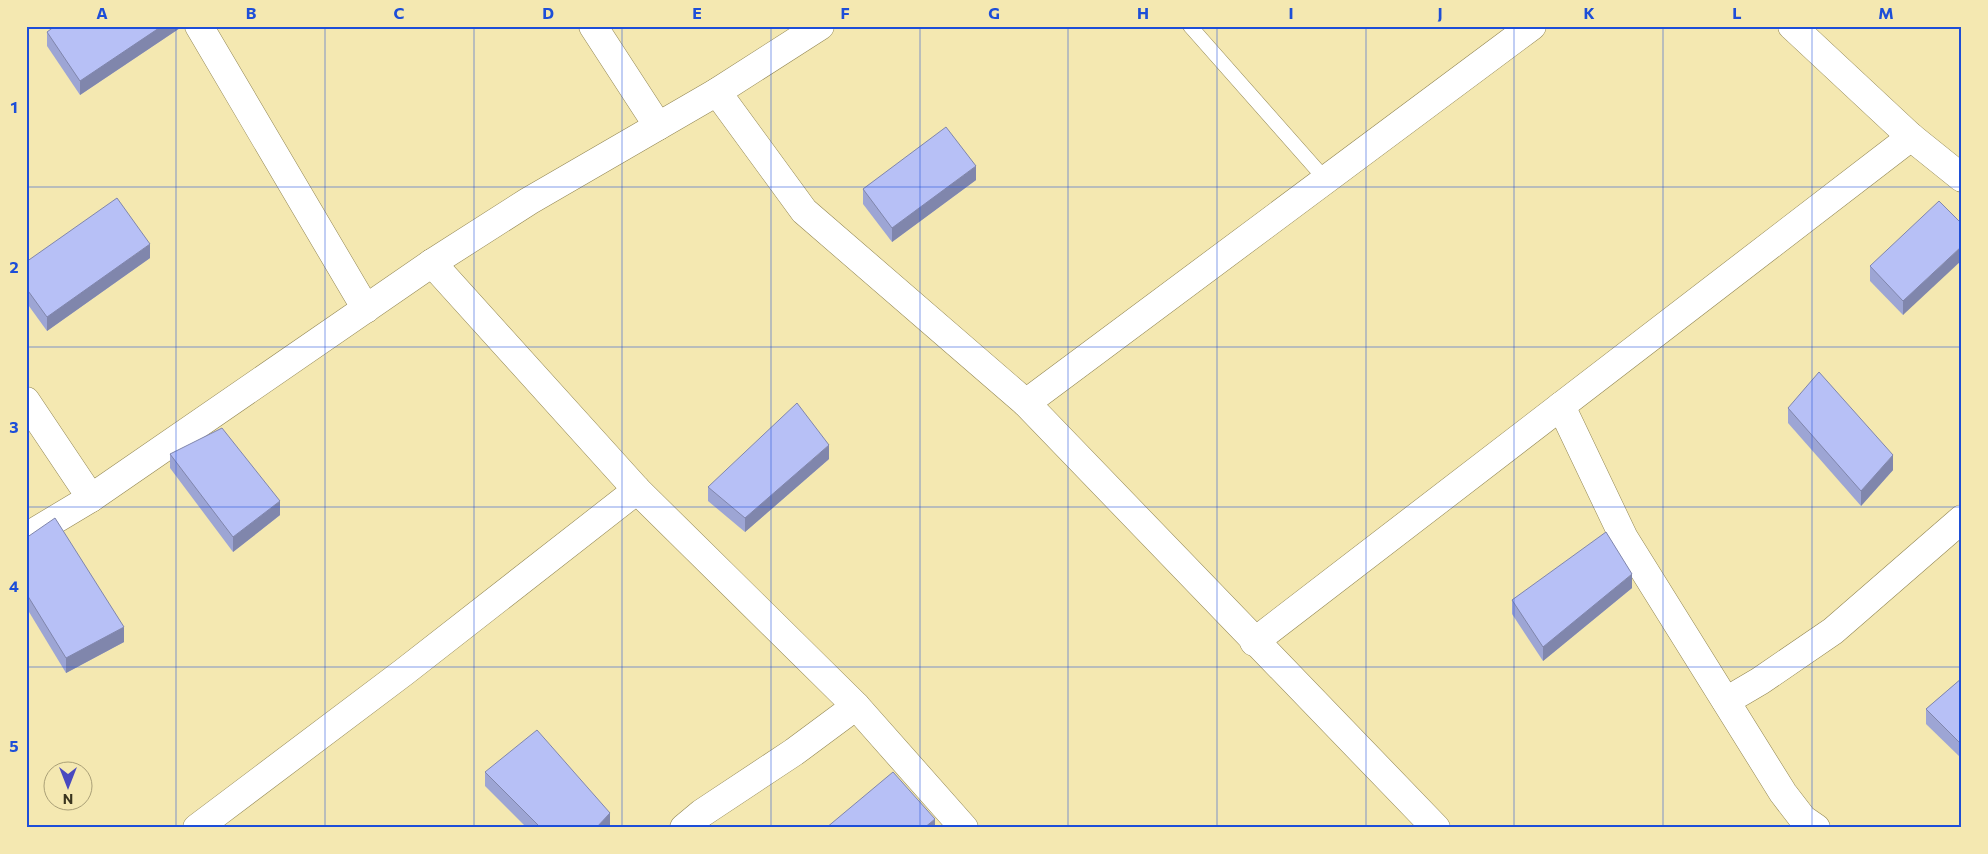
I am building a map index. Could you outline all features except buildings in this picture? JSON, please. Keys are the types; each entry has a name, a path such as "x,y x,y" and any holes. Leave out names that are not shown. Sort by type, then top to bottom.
{"street":[{"path":"199,26 366,308"},
{"path":"594,26 658,126"},
{"path":"26,537 91,498 432,263 529,201 717,92 820,26"},
{"path":"1026,403 1532,26"},
{"path":"1792,26 1911,137 1962,178"},
{"path":"717,92 804,211 1026,403 1254,642 1436,828"},
{"path":"1254,642 1911,137"},
{"path":"432,263 637,490 856,706 964,828"},
{"path":"26,401 91,498"},
{"path":"1560,406 1624,538 1783,794 1803,819 1816,828"},
{"path":"197,828 404,672 637,490"},
{"path":"1726,701 1760,681 1833,631 1962,519"},
{"path":"684,828 702,813 794,752 856,706"}],"lane":[{"path":"1190,26 1326,180"}]}
